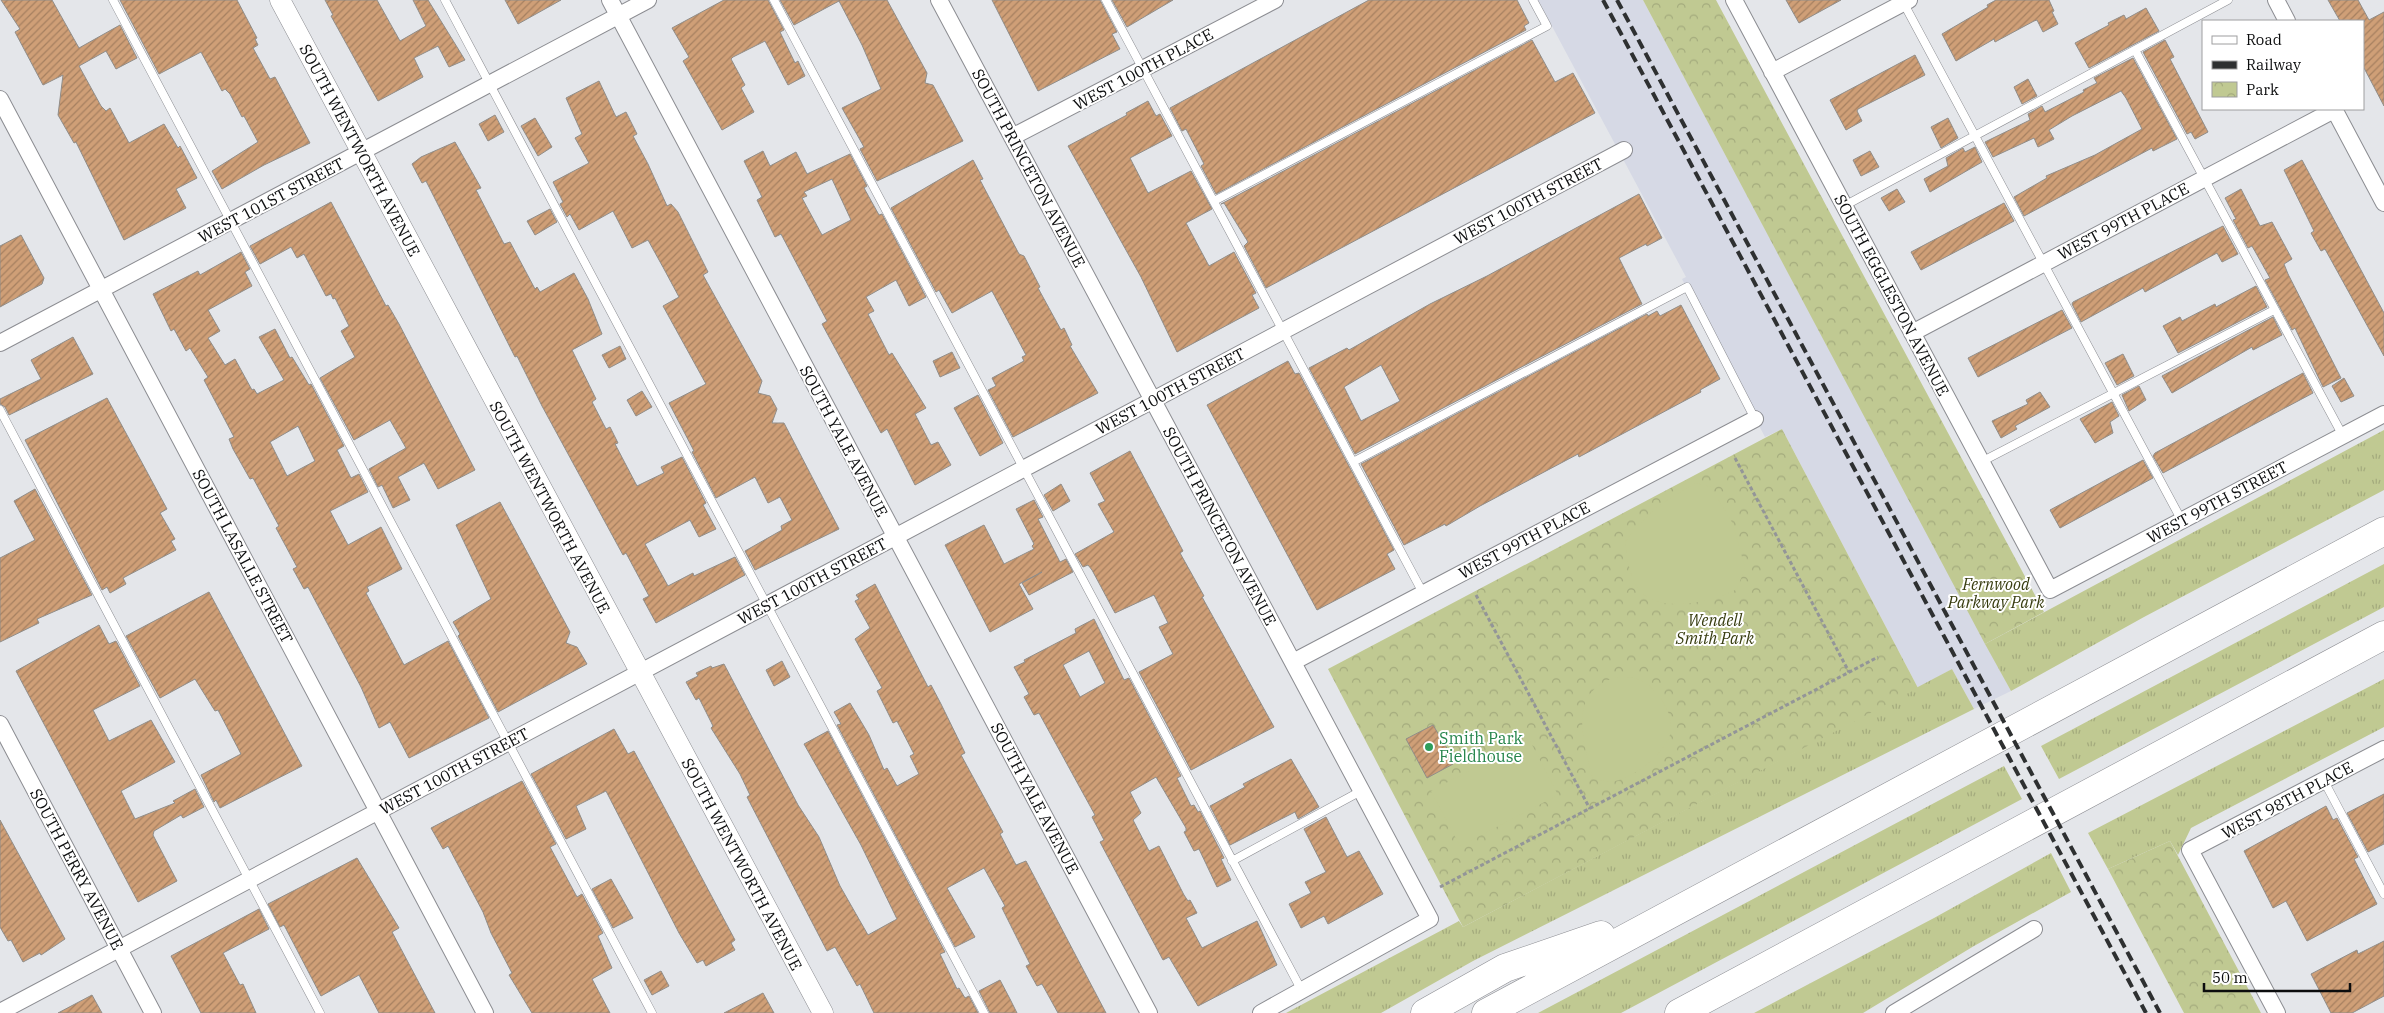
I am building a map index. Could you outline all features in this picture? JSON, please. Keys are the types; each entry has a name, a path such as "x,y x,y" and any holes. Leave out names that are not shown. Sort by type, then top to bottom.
{"highway":[{"path":"1486,1013 2384,531"},
{"path":"1679,1013 2384,635"},
{"path":"1425,1013 1505,968 1674,911"}],"street":[{"name":"SOUTH WENTWORTH AVENUE","path":"280,0 638,673 823,1013"},
{"name":"SOUTH YALE AVENUE","path":"610,0 1149,1013"},
{"name":"WEST 101ST STREET","path":"0,343 648,0"},
{"name":"SOUTH PRINCETON AVENUE","path":"939,0 1430,919 1302,991"},
{"name":"WEST 100TH PLACE","path":"1012,137 1275,0"},
{"name":"SOUTH EGGLESTON AVENUE","path":"1734,0 2050,590"},
{"path":"2276,0 2286,20"},
{"path":"1772,72 1905,1"},
{"name":"SOUTH LASALLE STREET","path":"0,99 485,1013"},
{"name":"WEST 99TH PLACE","path":"1912,333 2332,110"},
{"path":"2335,110 2384,203"},
{"name":"WEST 100TH STREET","path":"0,1012 1624,150"},
{"name":"WEST 99TH STREET","path":"2050,590 2384,414"},
{"name":"WEST 99TH PLACE","path":"1293,662 1755,419"},
{"name":"SOUTH PERRY AVENUE","path":"0,724 153,1013"},
{"name":"WEST 98TH PLACE","path":"2277,1013 2190,850 2384,749"},
{"path":"1894,1013 2034,929"},
{"path":"1261,1013 1302,991"}],"lane":[{"path":"112,0 652,1013"},
{"path":"445,0 984,1013"},
{"path":"774,0 1302,991"},
{"path":"1106,0 1423,592"},
{"path":"1214,201 1547,26 1533,0"},
{"path":"1844,206 2228,0"},
{"path":"1905,1 1975,136 2182,521"},
{"path":"2135,50 2343,436"},
{"path":"1353,462 1687,287 1755,419"},
{"path":"1981,462 2274,310"},
{"path":"0,410 320,1013"},
{"path":"2324,781 2384,894"},
{"path":"1232,861 1362,791"}],"path":[{"path":"1735,458 1849,672"},
{"path":"1476,595 1590,809"},
{"path":"1440,887 1878,657"}],"shaded area":[{"path":"1538,0 1643,0 2011,691 1974,709 1952,669 1918,688 1782,429 1765,437 1682,279 1686,277"}],"green space":[{"name":"Fernwood Parkway Park","path":"1643,0 1716,0 2044,612 1985,644"},
{"name":"Wendell Smith Park","path":"1782,429 1918,688 1463,927 1328,669"},
{"path":"2384,430 2384,490 2144,617 2011,691 1985,644"},
{"path":"1696,483 1711,487 1733,524 1745,568 1737,589 1727,594 1700,602 1685,604 1657,601 1646,596 1634,582 1625,542 1657,508"},
{"path":"2384,564 2384,607 2059,779 2041,746"},
{"path":"1952,669 1974,709 1473,961 1381,1013 1286,1013 1459,921 1463,927"},
{"path":"1618,677 1635,678 1651,687 1663,701 1670,718 1671,727 1666,743 1647,764 1623,779 1607,782 1593,779 1585,749 1582,719 1585,705 1591,693 1602,684"},
{"path":"2384,679 2384,727 2191,828 2178,855 2170,841 2108,869 2088,833"},
{"path":"1529,739 1558,795 1460,846 1431,791"},
{"path":"2004,766 2022,799 1621,1013 1538,1013"},
{"path":"2170,841 2261,1013 2184,1013 2108,869"},
{"path":"2051,853 2071,892 1974,946 1863,1013 1754,1013 1934,918"}],"building":[{"path":"1,0 52,0 79,48 120,25 137,58 116,69 106,51 79,66 101,106 106,111 110,108 129,143 164,124 178,148 180,146 197,178 176,189 186,208 124,240 76,142 74,143 58,115 63,75 43,85 15,32 20,29"},
{"path":"120,0 237,0 257,38 255,39 258,45 253,48 270,79 275,77 310,143 264,165 222,189 212,171 258,142 244,116 242,117 230,94 225,89 222,91 201,52 159,74"},
{"path":"325,0 377,0 400,41 426,26 413,0 428,0 465,60 449,67 438,46 414,58 423,77 378,101 331,16 333,15"},
{"path":"505,0 561,0 518,24"},
{"path":"724,0 768,0 784,30 780,32 795,63 798,61 805,76 788,85 765,41 733,57 731,59 745,85 741,88 754,112 722,130 683,61 689,57 672,28"},
{"path":"780,0 887,0 927,73 925,83 933,85 963,141 877,181 860,149 864,147 842,108 881,89 862,45 839,1 794,25"},
{"path":"992,0 1100,0 1117,32 1112,34 1120,49 1038,91"},
{"path":"1112,0 1173,0 1127,27"},
{"path":"1369,0 1517,0 1529,23 1524,26 1526,30 1216,194 1201,166 1204,164 1186,129 1182,131 1170,108"},
{"path":"1786,0 1841,0 1799,23"},
{"path":"1996,0 2049,0 2058,24 2043,32 2037,20 2034,21 1995,42 1994,39 1956,61 1942,34 1988,7 1987,5"},
{"path":"2328,0 2358,0 2369,20 2384,12 2384,106 2364,68 2365,21 2339,20"},
{"path":"2146,8 2159,31 2089,68 2075,43 2124,15 2126,19"},
{"path":"1532,40 1555,82 1573,73 1595,113 1266,288 1244,246 1248,242 1224,203 1221,204"},
{"path":"2165,40 2174,57 2170,59 2208,132 2195,139 2191,132 2187,134 2143,52"},
{"path":"1915,55 1925,75 1858,109 1857,111 1862,121 1846,130 1830,100"},
{"path":"2133,58 2177,139 2153,151 2152,148 2024,216 2014,197 2047,178 2046,176 2095,155 2142,129 2126,98 2121,91 2072,116 2049,130 2054,139 2038,147 2034,138 1993,157 1985,142 2030,120 2028,114 2042,106 2045,112 2084,92 2083,90 2097,83 2094,78"},
{"path":"2028,79 2037,96 2022,104 2014,87"},
{"path":"599,81 616,117 626,112 637,134 633,136 667,206 671,204 678,212 708,272 703,275 762,381 758,393 770,396 777,409 772,423 784,423 839,529 755,570 745,551 782,530 781,526 792,520 780,497 768,503 755,477 716,498 692,452 694,451 669,403 706,384 663,306 679,297 648,240 632,248 613,211 579,230 570,214 567,217 560,204 563,202 553,182 589,163 575,138 582,134 566,98"},
{"path":"1148,101 1156,116 1160,114 1172,136 1130,158 1148,193 1191,171 1212,209 1186,223 1209,266 1234,252 1256,293 1252,295 1259,308 1177,352 1141,277 1068,146 1127,115 1126,113"},
{"path":"495,115 504,132 488,141 479,124"},
{"path":"535,118 552,147 538,156 521,126"},
{"path":"1948,118 1958,138 1941,148 1931,127"},
{"path":"455,142 481,188 476,190 504,244 510,242 535,289 537,287 540,292 574,273 588,299 602,334 572,350 596,399 592,402 606,429 610,427 618,443 615,444 637,486 664,473 661,467 682,457 706,503 703,505 716,529 699,537 690,520 645,544 668,586 693,573 694,576 735,557 745,575 656,623 643,599 649,596 626,553 623,555 517,356 515,357 426,181 422,183 412,164 421,157"},
{"path":"1975,147 1982,162 1930,192 1924,179 1948,166 1946,158 1963,148 1965,152"},
{"path":"763,151 770,166 796,152 807,174 850,154 867,186 864,188 879,215 882,214 926,297 909,306 896,280 866,297 874,311 868,314 889,355 892,353 926,408 915,414 931,445 938,442 951,465 915,485 887,429 881,433 822,324 827,321 781,234 775,237 757,200 762,197 744,161","holes":["832,179 851,220 822,235 802,198 807,196 804,192"]},
{"path":"1870,151 1879,167 1861,176 1853,160"},
{"path":"973,160 983,179 980,180 1019,254 1024,256 1040,287 1038,288 1061,330 1064,328 1072,345 1070,346 1098,393 1013,437 988,390 996,386 992,378 1024,361 1022,357 1026,355 992,291 952,313 939,290 936,292 891,208"},
{"path":"2302,160 2384,313 2384,356 2325,249 2321,251 2311,233 2314,231 2284,170"},
{"path":"1897,189 1905,202 1889,211 1881,198"},
{"path":"2241,189 2260,226 2272,222 2292,259 2284,264 2288,274 2341,378 2323,387 2295,328 2292,330 2265,280 2270,278 2252,246 2248,248 2233,220 2236,219 2225,198"},
{"path":"1639,194 1662,238 1619,258 1642,304 1355,454 1309,368 1347,348 1349,350 1430,304 1487,276","holes":["1381,365 1400,401 1361,421 1344,387"]},
{"path":"331,202 386,306 388,305 399,324 475,470 438,489 424,463 398,477 410,500 393,508 382,485 378,487 369,469 406,448 390,420 354,440 320,378 355,357 341,331 349,326 335,298 333,299 331,294 326,296 304,254 297,258 291,247 260,264 250,246"},
{"path":"2004,203 2014,221 1921,270 1911,252"},
{"path":"550,209 557,222 535,235 527,221"},
{"path":"2223,226 2238,254 2222,262 2217,253 2145,292 2143,288 2081,322 2072,304 2073,302"},
{"path":"21,235 44,278 42,284 0,307 0,246"},
{"path":"241,252 250,269 245,272 252,286 208,310 220,331 208,338 225,365 235,359 252,390 254,389 257,394 284,380 259,337 275,329 290,358 292,357 309,385 311,384 344,446 337,450 351,478 359,474 368,492 330,511 348,545 381,527 402,569 367,587 369,591 366,593 404,665 448,641 489,718 409,758 390,722 379,728 361,687 308,587 304,589 293,569 297,567 276,528 279,526 253,478 250,479 233,449 229,439 234,437 204,380 208,377 190,348 186,351 174,329 171,331 153,294 198,271 200,275","holes":["298,426 315,461 287,476 270,442"]},
{"path":"2256,286 2267,307 2178,353 2163,326 2180,317 2182,321 2215,304 2216,307"},
{"path":"1681,305 1720,379 1700,390 1701,392 1579,457 1578,454 1446,526 1445,524 1404,545 1361,464 1647,314 1648,316 1657,311 1660,316"},
{"path":"2062,310 2072,328 1978,377 1968,358"},
{"path":"2273,317 2282,335 2253,350 2252,347 2172,393 2162,376"},
{"path":"73,337 93,374 9,415 5,407 0,404 0,399 41,379 31,360"},
{"path":"620,346 626,359 609,368 602,355"},
{"path":"952,352 960,368 940,377 933,361"},
{"path":"2123,354 2134,376 2117,385 2105,363"},
{"path":"1288,361 1295,374 1299,373 1394,550 1387,554 1395,569 1317,610 1207,405"},
{"path":"2303,373 2313,393 2163,473 2153,456 2155,453"},
{"path":"2344,378 2354,396 2341,402 2332,386"},
{"path":"2139,386 2146,400 2129,411 2122,395"},
{"path":"642,391 652,407 636,416 627,400"},
{"path":"2040,392 2050,407 2015,426 2017,429 2001,438 1992,421 2028,404 2026,400"},
{"path":"978,395 1003,443 980,456 954,408"},
{"path":"107,398 167,509 160,513 175,539 171,541 176,550 123,578 126,584 110,593 107,587 102,590 25,440"},
{"path":"2112,402 2119,416 2110,422 2113,433 2095,443 2080,419"},
{"path":"1130,451 1183,551 1180,553 1204,596 1202,597 1274,727 1191,770 1139,672 1173,654 1159,627 1168,623 1154,595 1115,613 1092,570 1088,565 1083,567 1075,554 1114,532 1098,504 1105,501 1090,473"},
{"path":"2143,460 2153,478 2060,528 2050,510"},
{"path":"1061,484 1070,501 1053,511 1044,495"},
{"path":"35,489 92,595 37,619 39,623 0,642 0,558 35,540 14,501"},
{"path":"1034,500 1043,517 1038,519 1060,562 1066,559 1073,572 1029,595 1022,583 1042,572 1019,584 1033,609 990,632 945,545 984,525 1004,564 1034,549 1032,546 1034,544 1016,509"},
{"path":"500,502 570,632 566,643 577,647 587,664 498,712 458,636 460,634 453,622 491,599 456,525"},
{"path":"875,584 928,687 931,685 941,704 965,753 961,755 1003,832 1000,834 1016,865 1026,861 1106,1013 1058,1013 1042,984 1037,986 1026,966 1030,964 1002,908 1005,906 984,868 947,888 975,937 955,947 837,725 841,724 834,712 850,703 869,735 884,770 887,768 897,786 919,774 910,756 914,754 897,721 893,723 877,691 882,688 855,639 870,628 855,601 859,599 856,595"},
{"path":"209,592 302,766 220,808 216,800 214,802 201,775 241,754 218,710 215,711 195,679 160,698 126,636"},
{"path":"1094,619 1124,680 1129,678 1181,776 1177,778 1191,806 1194,805 1198,812 1200,811 1224,858 1221,859 1231,880 1217,887 1199,849 1194,851 1184,832 1186,828 1156,777 1130,792 1141,813 1133,820 1149,851 1159,846 1184,895 1188,901 1190,900 1197,913 1186,918 1202,948 1257,921 1277,965 1198,1006 1169,957 1163,960 1100,842 1104,840 1092,817 1095,815 1039,713 1034,715 1024,697 1029,694 1014,667 1076,633 1075,629","holes":["1089,651 1105,683 1080,697 1063,665"]},
{"path":"99,625 109,644 116,641 140,686 93,710 109,741 151,720 175,762 121,791 135,819 175,803 173,801 195,789 204,807 183,818 181,815 154,831 153,835 177,881 138,902 16,671"},
{"path":"782,661 790,677 774,686 766,670"},
{"path":"724,664 798,805 819,837 840,886 868,935 897,919 861,845 804,744 828,731 945,952 940,954 957,989 959,988 965,998 969,996 978,1013 874,1013 860,984 857,986 835,947 827,951 747,797 750,795 740,774 711,728 713,726 699,698 696,700 686,682 698,676 696,673 711,666 712,668"},
{"name":"Smith Park Fieldhouse","path":"1433,725 1451,755 1449,757 1453,764 1427,778 1406,739"},
{"path":"614,729 628,754 634,751 735,940 731,943 735,950 706,966 703,960 697,963 679,933 606,791 576,806 586,829 566,839 531,774"},
{"path":"1291,759 1319,807 1298,819 1295,812 1230,845 1210,806 1245,787 1243,784"},
{"path":"522,781 556,844 550,847 577,897 582,894 603,933 598,936 612,968 592,979 610,1013 532,1013 509,975 512,973 491,933 483,912 448,846 443,849 431,828"},
{"path":"2384,794 2384,844 2368,852 2347,813"},
{"path":"2326,806 2333,820 2337,818 2358,857 2354,859 2377,904 2307,941 2286,901 2273,908 2244,851"},
{"path":"1326,817 1347,857 1359,851 1383,894 1328,924 1324,916 1301,928 1289,904 1311,893 1305,882 1326,872 1304,829"},
{"path":"0,820 65,939 41,955 40,953 23,962 11,940 8,941 0,927"},
{"path":"357,858 399,928 392,932 435,1013 379,1013 359,975 321,996 284,925 280,927 268,904"},
{"path":"611,879 633,918 613,928 592,889"},
{"path":"259,909 269,929 223,953 240,985 243,984 256,1013 201,1013 171,956"},
{"path":"2384,941 2384,996 2352,1013 2331,1013 2311,974 2357,950 2358,954"},
{"path":"661,971 669,986 652,995 644,980"},
{"path":"1000,980 1017,1013 990,1013 979,991"},
{"path":"763,993 774,1013 724,1013"},
{"path":"92,995 102,1013 58,1013"}],"railway":[{"path":"1603,0 2146,1013"},
{"path":"1617,0 2160,1013"}],"place":[{"name":"Smith Park Fieldhouse","path":"1429,747"}]}
